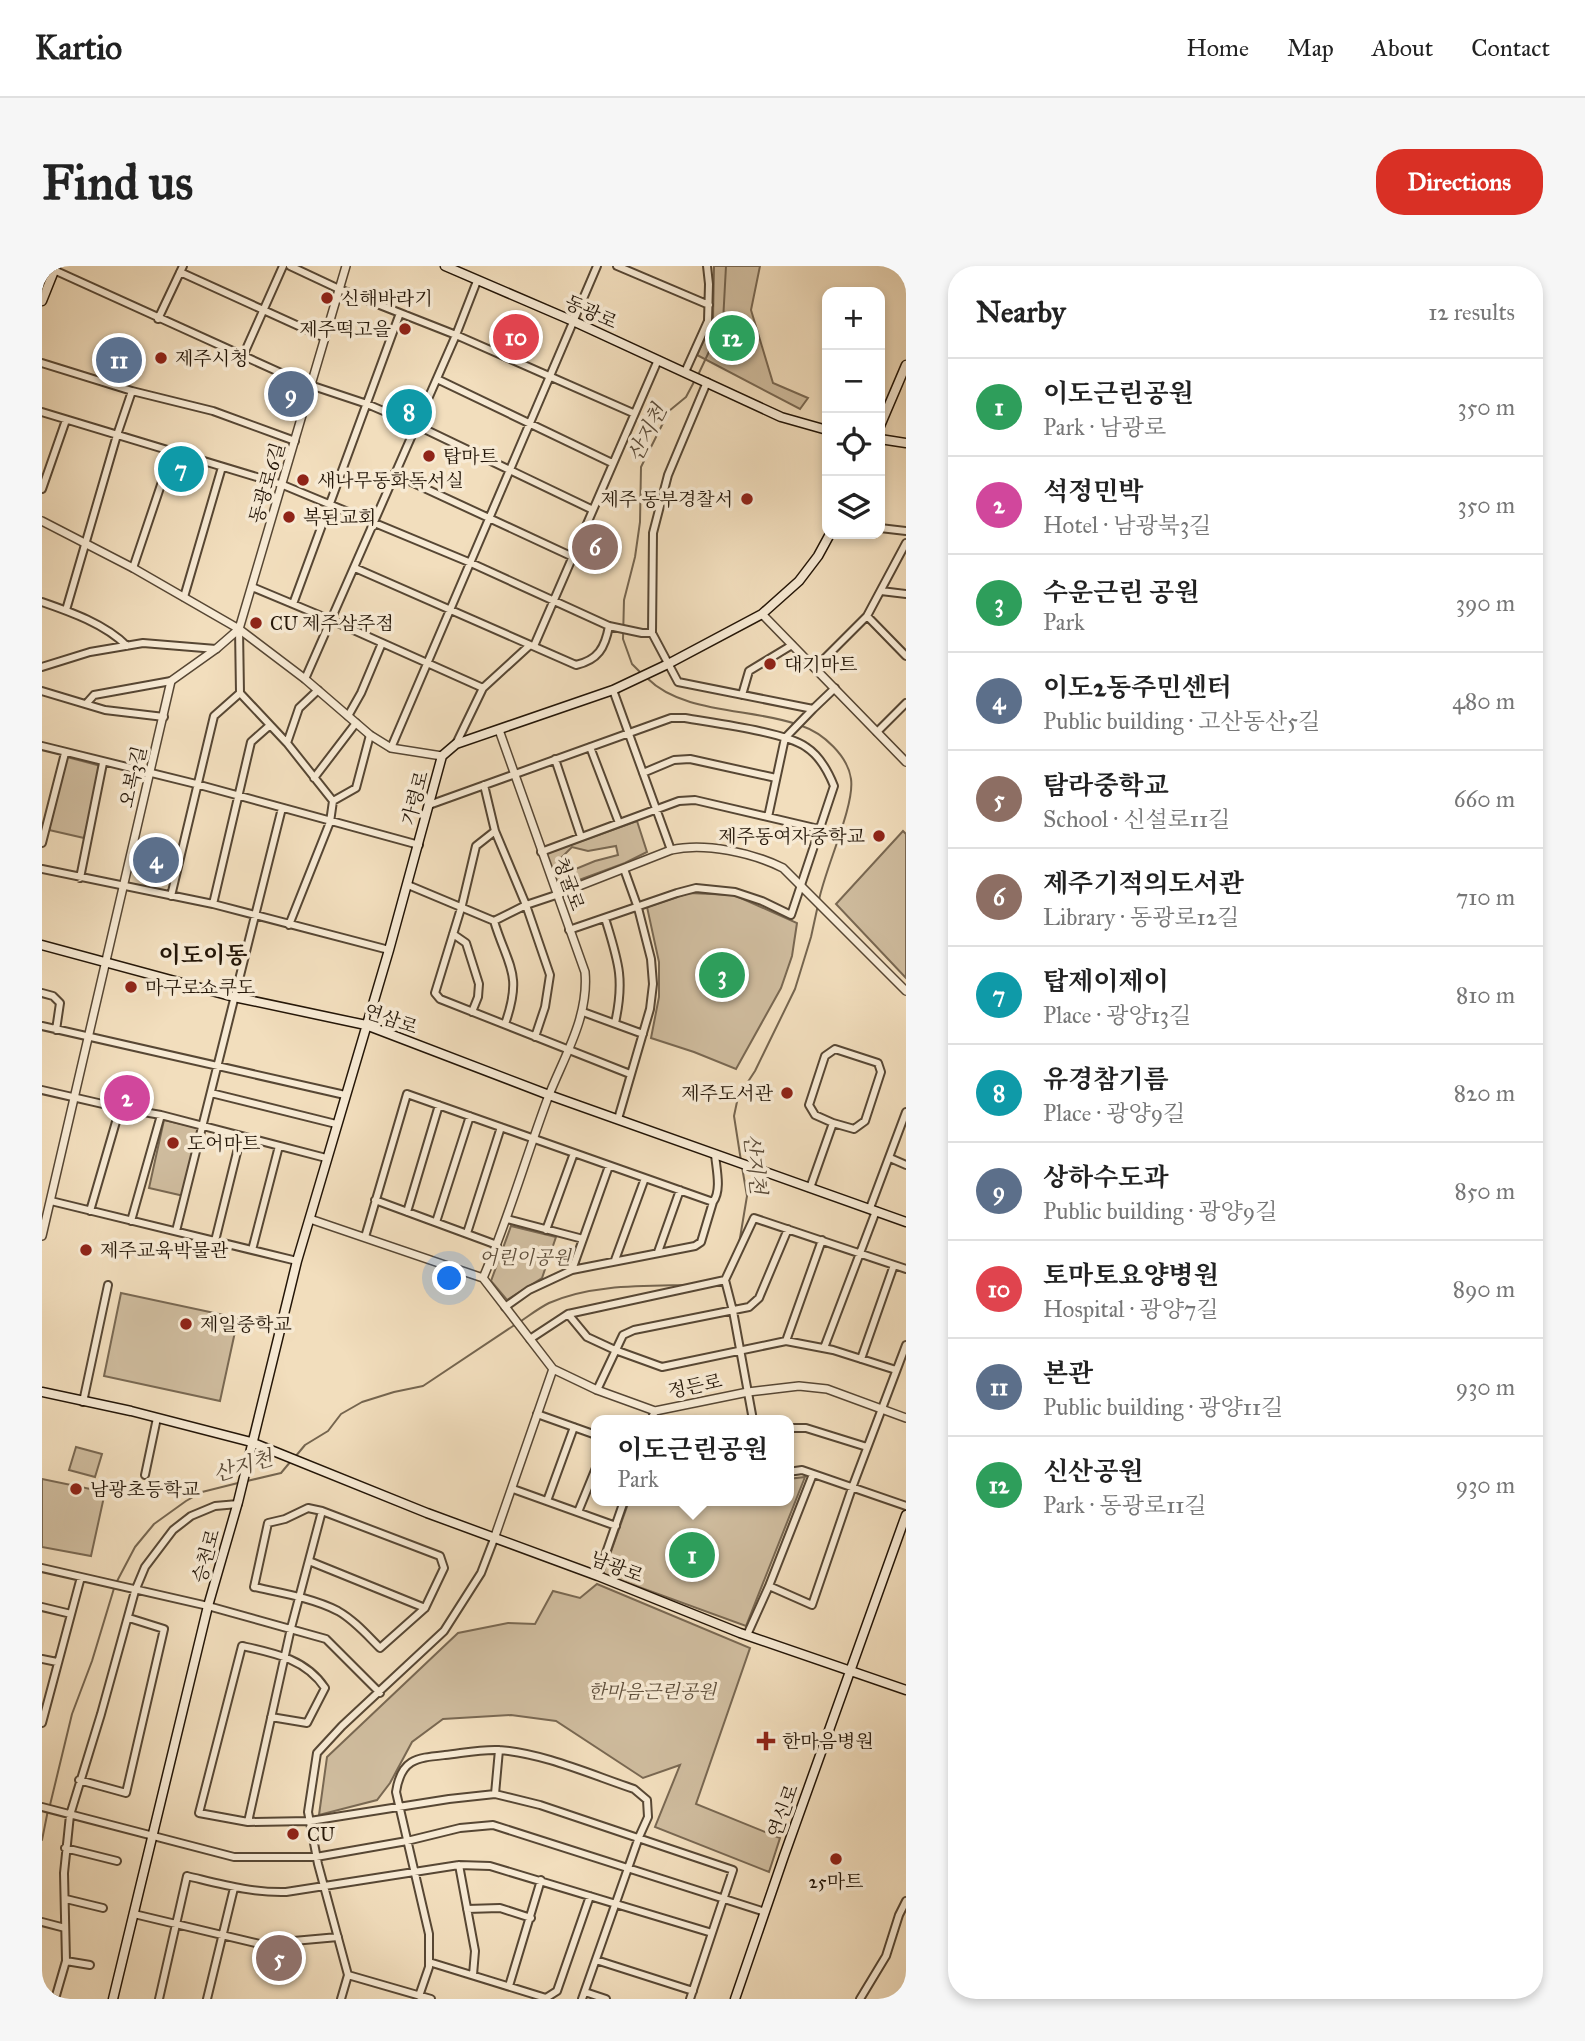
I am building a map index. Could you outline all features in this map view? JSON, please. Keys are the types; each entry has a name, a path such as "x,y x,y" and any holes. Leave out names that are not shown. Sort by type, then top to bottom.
{"main road":[{"name":"동광로","path":"445,266 706,381"},
{"path":"42,301 54,271"},
{"path":"885,414 906,365"},
{"path":"706,381 781,417 822,430"},
{"path":"885,440 906,443"},
{"path":"668,664 762,614 799,581 827,539"},
{"name":"가령로","path":"366,1025 390,950 442,756 456,744 613,690 668,664"},
{"name":"연삼로","path":"42,945 234,997 366,1025 549,1096 810,1188"},
{"name":"승천로","path":"113,1999 208,1606 238,1503 297,1261 366,1025"},
{"path":"810,1188 906,1222"},
{"path":"42,1392 251,1442"},
{"name":"남광로","path":"251,1442 494,1539 598,1576 747,1635 906,1690"},
{"name":"연신로","path":"735,1999 906,1515"}],"street":[{"path":"243,356 283,266"},
{"path":"290,266 634,413"},
{"name":"동광로6길","path":"239,629 346,266"},
{"path":"391,748 597,266"},
{"path":"617,266 709,305"},
{"path":"686,372 708,321 707,266"},
{"path":"159,319 182,269 325,338"},
{"path":"42,273 54,271 243,356 416,425 593,510"},
{"path":"305,679 437,379 477,281"},
{"path":"293,604 400,313"},
{"path":"456,744 483,688 532,645 555,600 658,360"},
{"path":"42,363 132,391 213,411 295,441"},
{"path":"437,379 612,463"},
{"path":"706,381 668,475 653,533 652,633 678,682 813,709"},
{"path":"66,610 84,542 132,391"},
{"path":"42,412 283,485 471,563 609,626 642,634 652,633"},
{"path":"42,489 66,420"},
{"path":"133,568 172,452"},
{"path":"184,597 222,467"},
{"path":"394,474 573,557"},
{"path":"42,521 133,568 239,629 305,679 370,735 391,748 442,756"},
{"path":"885,529 906,531"},
{"path":"814,668 867,616 906,544"},
{"path":"355,568 576,665 590,662 600,653 606,642 609,626"},
{"path":"252,587 483,688"},
{"path":"881,591 906,594"},
{"path":"42,602 66,610 116,635 127,646"},
{"path":"762,614 906,762"},
{"path":"867,616 906,656"},
{"path":"86,704 94,695 171,681 239,629"},
{"path":"239,629 240,693 287,743 333,801 330,822 289,925"},
{"path":"42,667 90,652 143,643 216,649"},
{"path":"348,716 382,643"},
{"path":"742,695 750,671 793,645"},
{"name":"오복3길","path":"42,1236 171,681"},
{"path":"768,817 785,738 835,688"},
{"path":"287,743 299,708 317,690"},
{"path":"613,690 671,850"},
{"path":"42,691 105,710 164,717"},
{"path":"171,896 214,716 240,693"},
{"path":"877,732 906,703"},
{"path":"429,805 671,718 685,718 785,738 805,745 828,771 834,786 791,915 735,892 696,888 677,892 638,908 569,930"},
{"path":"314,778 356,723"},
{"path":"213,904 251,741 269,726"},
{"name":"청귤로","path":"499,730 585,972 587,990 583,1012 549,1096"},
{"path":"333,801 356,788 370,735"},
{"path":"42,746 196,784 419,845"},
{"path":"590,747 619,823"},
{"path":"42,843 65,752"},
{"path":"643,774 674,760 690,759 776,778"},
{"path":"555,760 581,837"},
{"path":"80,878 103,763"},
{"path":"484,785 495,831 526,905 550,975 545,1007 535,1037"},
{"path":"541,852 679,801 695,800 819,829"},
{"path":"176,1231 282,808"},
{"path":"495,831 476,846 462,905 435,993 440,999 630,1074"},
{"path":"494,921 526,905 671,850 689,846 706,847 769,861 783,868 906,991"},
{"path":"42,869 213,904 390,950"},
{"path":"618,1119 643,1034 653,984 651,959 638,908 624,869"},
{"path":"408,885 462,905 494,921 511,960 514,978 512,1003 505,1024"},
{"path":"605,918 621,968 622,988 615,1023"},
{"path":"453,934 466,943 479,984 478,998 472,1012"},
{"path":"42,993 53,996 60,1003 56,1030"},
{"path":"583,1012 643,1034"},
{"path":"42,1026 345,1095"},
{"path":"835,1049 878,1063 881,1072 865,1121 854,1129 832,1123 816,1115 809,1105 825,1056 835,1049"},
{"path":"42,1090 161,1115 326,1158"},
{"path":"211,1093 336,1124"},
{"path":"365,1237 407,1094 713,1202"},
{"path":"483,1278 507,1219 549,1096"},
{"path":"407,1212 439,1105"},
{"path":"90,1211 120,1108"},
{"path":"824,1348 906,1112"},
{"path":"131,1221 161,1115"},
{"path":"436,1222 470,1116"},
{"path":"810,1188 832,1123"},
{"path":"467,1233 501,1127"},
{"path":"215,1241 241,1136"},
{"path":"252,1250 279,1146"},
{"path":"546,1230 574,1153"},
{"path":"310,1219 483,1278 505,1307 539,1285 572,1270 695,1246 701,1242 713,1202 717,1198 718,1154"},
{"path":"890,1157 906,1165"},
{"path":"572,1270 610,1166"},
{"path":"615,1260 645,1178"},
{"path":"658,1252 680,1190"},
{"path":"375,1200 497,1245"},
{"path":"51,1201 297,1261"},
{"path":"752,1415 725,1280 751,1220 757,1218 906,1269"},
{"path":"507,1219 583,1239"},
{"path":"597,1391 623,1335 750,1307 759,1298 788,1229"},
{"path":"786,1341 822,1240"},
{"path":"862,1359 894,1265"},
{"path":"531,1341 568,1314 725,1280"},
{"path":"83,1402 108,1285"},
{"name":"정든로","path":"505,1307 553,1369 597,1391 654,1411 748,1392 799,1386 827,1389 906,1418"},
{"path":"568,1314 587,1337 662,1367 786,1341 824,1348 895,1370"},
{"path":"769,1586 812,1605 852,1488 906,1345"},
{"path":"341,1999 348,1975 316,1857 308,1812 317,1753 342,1726 444,1631 481,1573 513,1489 553,1369"},
{"path":"653,1415 654,1411"},
{"path":"537,1414 591,1434"},
{"path":"145,1475 157,1418"},
{"path":"547,1501 574,1427"},
{"path":"794,1428 806,1428 867,1447"},
{"path":"794,1471 802,1470 906,1506"},
{"path":"747,1635 813,1474"},
{"path":"578,1513 591,1480"},
{"path":"513,1489 616,1526"},
{"path":"55,1999 66,1961 67,1814 101,1714 129,1618 134,1591 145,1567 173,1530 191,1516 215,1506 238,1503"},
{"path":"598,1576 622,1506"},
{"path":"308,1508 440,1556 444,1568 425,1608 380,1648 338,1611 299,1598 254,1587 268,1523 285,1519 308,1508"},
{"path":"248,1822 291,1628 322,1511"},
{"path":"309,1561 425,1608"},
{"path":"42,1568 208,1606 326,1639 380,1693"},
{"path":"42,1721 81,1577"},
{"path":"42,1607 71,1614"},
{"path":"79,1780 126,1793 164,1629 129,1618"},
{"path":"271,1717 307,1723 325,1688 317,1676 285,1656 242,1646 199,1813 248,1822 310,1821 495,1794 540,1805 733,1870 690,1999"},
{"path":"42,1659 57,1662"},
{"path":"495,1794 499,1750"},
{"path":"419,1996 429,1962 429,1934 396,1791 398,1775 408,1764 421,1758 499,1750 533,1756 634,1789 647,1800 648,1817 583,1996 606,1999"},
{"path":"42,1807 234,1857 316,1857 407,1841 460,1828 493,1825 765,1912"},
{"path":"65,1848 117,1861"},
{"path":"459,1865 475,1951 473,1975"},
{"path":"159,1999 187,1875 261,1893 286,1892 459,1865 490,1866 712,1933"},
{"path":"509,1986 541,1880"},
{"path":"207,1999 234,1888"},
{"path":"429,1962 546,1998 557,1991 590,1895"},
{"path":"66,1899 103,1909"},
{"path":"860,1999 886,1955 898,1915 906,1901"},
{"path":"467,1909 500,1908 531,1918"},
{"path":"134,1914 260,1944 338,1937"},
{"path":"42,1922 65,1928"},
{"path":"596,1959 693,1991"},
{"path":"66,1961 90,1965"},
{"path":"348,1975 431,1999"}],"green space":[{"path":"714,266 760,266 751,310 773,383 808,398 800,409 697,355 713,321"},
{"path":"67,757 101,766 84,838 49,830"},
{"path":"637,821 647,852 625,863 557,887 545,854","holes":["616,846 618,855 566,873 560,859 572,847 588,851"]},
{"path":"903,831 906,834 906,978 836,904"},
{"path":"689,893 734,895 797,923 792,956 781,988 736,1069 651,1038 659,997 659,962 647,907"},
{"path":"164,1120 199,1128 184,1196 149,1188"},
{"name":"어린이공원","path":"511,1226 556,1237 542,1278 507,1300 491,1281"},
{"path":"121,1293 238,1318 220,1401 104,1376"},
{"path":"76,1447 102,1454 95,1477 69,1470"},
{"path":"805,1477 794,1505 794,1478"},
{"path":"42,1479 105,1492 91,1556 42,1547"},
{"path":"627,1506 794,1506 746,1626 603,1574"},
{"name":"한마음근린공원","path":"597,1584 750,1648 696,1804 780,1838 769,1872 655,1827 680,1765 643,1778 556,1721 511,1715 443,1719 412,1742 390,1783 377,1800 319,1815 327,1757 458,1633 508,1623 535,1624 553,1591 580,1598"}],"waterway":[{"name":"산지천","path":"698,375 723,322 726,266"},
{"name":"산지천","path":"640,672 632,664 623,639 624,600 635,557 640,522 641,467 669,411 686,397 695,380"},
{"name":"산지천","path":"647,678 662,690 698,704 796,724"},
{"name":"산지천","path":"802,726 833,746 845,762 851,779 849,805 819,900"},
{"name":"산지천","path":"741,1161 734,1116 738,1097 755,1071 795,989 818,905"},
{"name":"산지천","path":"739,1244 747,1196 742,1167"},
{"name":"산지천","path":"521,1321 549,1303 582,1292 618,1287 690,1285"},
{"name":"산지천","path":"295,1457 305,1445 328,1431 341,1414 362,1402 423,1386 516,1324"},
{"name":"산지천","path":"247,1481 281,1473 291,1461"},
{"name":"산지천","path":"50,1805 72,1714 92,1661 115,1585 135,1547 154,1524 186,1501 202,1492 238,1483"},
{"name":"산지천","path":"42,1840 48,1810"}],"place":[{"name":"신해바라기","path":"327,298"},
{"name":"제주떡고을","path":"405,329"},
{"name":"토마토요양병원","path":"516,337"},
{"name":"신산공원","path":"732,338"},
{"name":"제주시청","path":"161,358"},
{"name":"본관","path":"119,360"},
{"name":"상하수도과","path":"291,394"},
{"name":"유경참기름","path":"409,412"},
{"name":"탑마트","path":"429,456"},
{"name":"탑제이제이","path":"181,469"},
{"name":"새나무동화독서실","path":"303,480"},
{"name":"제주 동부경찰서","path":"747,499"},
{"name":"복된교회","path":"289,517"},
{"name":"제주기적의도서관","path":"595,547"},
{"name":"CU 제주삼주점","path":"256,623"},
{"name":"대기마트","path":"770,664"},
{"name":"제주동여자중학교","path":"879,836"},
{"name":"이도2동주민센터","path":"156,860"},
{"name":"수운근린 공원","path":"722,975"},
{"name":"마구로쇼쿠도","path":"131,987"},
{"name":"제주도서관","path":"787,1093"},
{"name":"석정민박","path":"127,1098"},
{"name":"도어마트","path":"173,1143"},
{"name":"제주교육박물관","path":"86,1250"},
{"name":"제일중학교","path":"186,1324"},
{"name":"남광초등학교","path":"76,1489"},
{"name":"이도근린공원","path":"692,1555"},
{"name":"한마음병원","path":"766,1741"},
{"name":"CU","path":"293,1834"},
{"name":"25마트","path":"836,1859"},
{"name":"탐라중학교","path":"279,1958"}],"district":[{"name":"이도이동","path":"203,955"}]}
